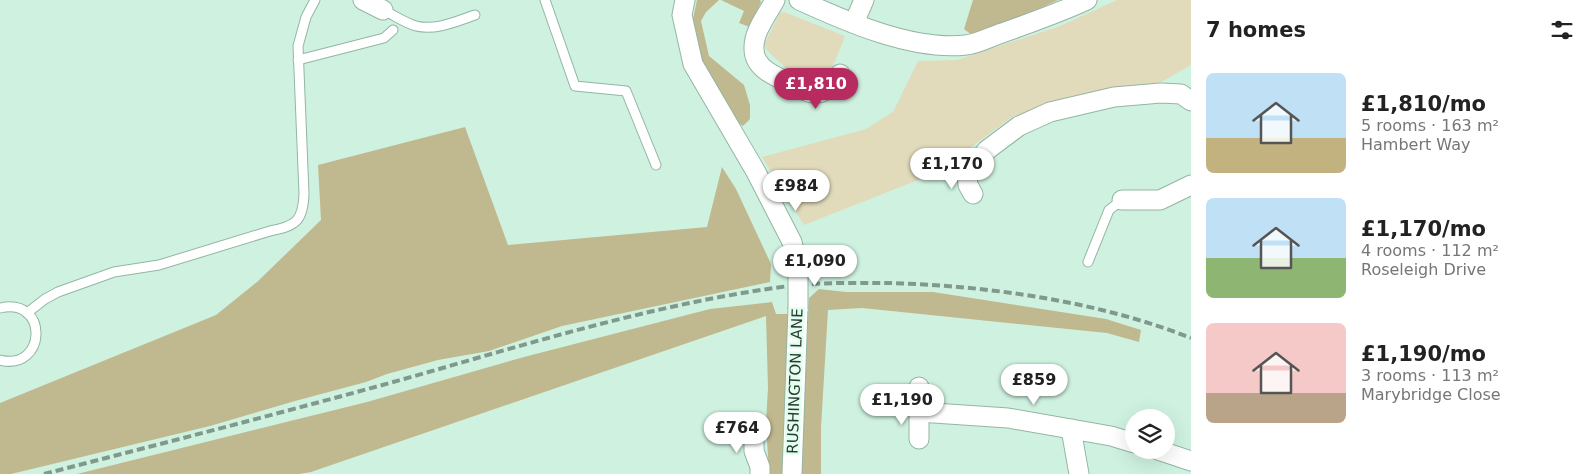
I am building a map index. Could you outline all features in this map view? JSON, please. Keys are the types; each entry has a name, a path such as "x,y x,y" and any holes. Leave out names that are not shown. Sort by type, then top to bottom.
{"street":[{"path":"363,0 383,10"},
{"path":"775,0 754,39 754,52 759,64 778,78 813,94 824,92 840,74"},
{"path":"799,0 854,23 914,43 938,46 968,45 1055,14 1086,0"},
{"path":"854,23 864,0"},
{"name":"RUSHINGTON LANE","path":"682,5 693,64 756,172 792,242 798,266 792,474"},
{"path":"973,194 968,185 967,175 987,150 1018,126 1050,112 1114,97 1161,93 1181,94 1191,101"},
{"path":"1122,200 1160,200 1191,185"},
{"path":"919,387 919,439"},
{"path":"919,412 1008,418 1111,436 1125,440"},
{"path":"1071,429 1078,474"},
{"path":"754,434 754,451 760,467 760,474"},
{"path":"1175,456 1191,461"}],"lane":[{"path":"27,313 58,292 114,272 158,265 293,225 299,219 304,202 298,46 306,17 315,0"},
{"path":"545,0 575,86 626,91 656,165"},
{"path":"383,10 416,26 430,27 475,15"},
{"path":"298,60 384,38 393,30"},
{"path":"1088,262 1109,210 1122,200"},
{"path":"0,308 8,306 17,307 27,313 36,327 36,341 26,356 11,362 0,360"}],"shaded area":[{"path":"697,0 719,0 706,12 701,21 709,56 744,85 750,105 750,119 743,126 735,121 709,76 691,37"},
{"path":"721,0 760,0 761,2 750,27 739,23 744,11"},
{"path":"973,0 1058,0 1000,27 973,36 964,29"},
{"path":"1117,0 1191,0 1191,65 1161,82 1061,100 1012,117 936,173 804,225 762,157 866,129 893,112 918,61 957,60 1060,26"},
{"path":"784,12 845,36 833,66 820,81 812,84 802,83 791,77 782,64 765,47 764,44 780,13"},
{"path":"465,127 508,245 707,227 722,167 736,189 771,264 770,282 562,326 489,351 438,360 210,426 11,474 0,474 0,403 216,315 257,282 321,220 318,165"},
{"path":"819,289 846,292 933,292 1106,319 1141,330 1139,342 1107,333 862,308 828,310 821,427 821,474 801,474 809,298"},
{"path":"772,302 776,314 789,314 788,474 769,474 766,422 768,388 766,316 311,472 299,474 77,474 367,402 524,357 710,309"}],"railway":[{"path":"44,474 404,379 595,325 740,293 789,286 827,283 890,283 1004,292 1081,305 1118,314 1191,338"}]}
